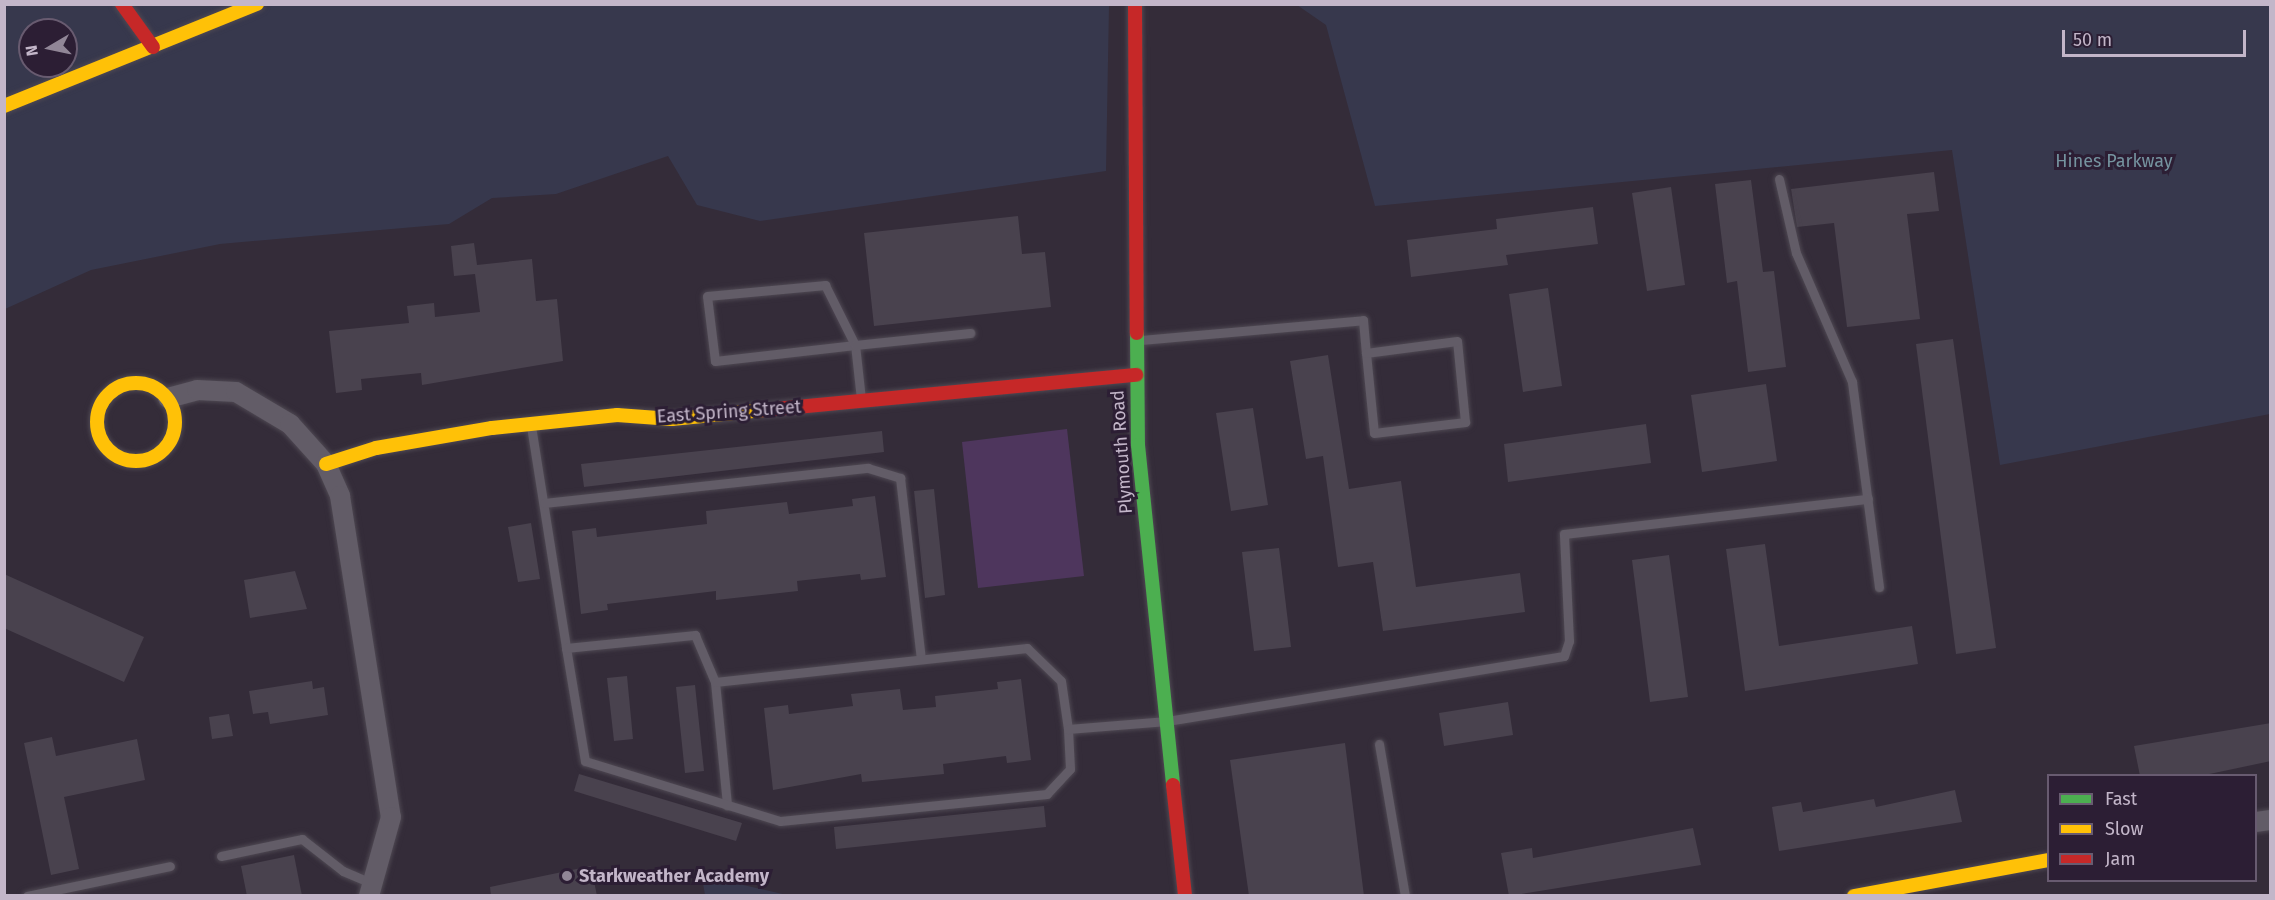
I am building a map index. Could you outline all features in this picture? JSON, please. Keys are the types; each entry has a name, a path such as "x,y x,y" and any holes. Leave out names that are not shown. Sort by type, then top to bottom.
{"street":[{"path":"122,4 153,47"},
{"path":"4,106 257,4"},
{"name":"Plymouth Road","path":"1134,4 1136,375 1148,558 1185,896"},
{"name":"East Spring Street","path":"326,464 376,448 530,424 617,415 672,419 1136,375"},
{"path":"168,398 175,429 157,457 131,462 107,449 97,426 111,392 147,384 168,398 197,390 236,392 290,424 326,464 340,496 391,817 372,890"},
{"path":"1854,896 2047,860"}],"lane":[{"path":"1779,179 1796,254 1852,382 1879,587"},
{"path":"862,401 855,345 825,285 707,296 715,362 855,345 970,333"},
{"path":"1136,341 1363,320 1366,353 1374,433 1465,422 1457,341 1366,353"},
{"path":"530,424 585,761 780,821 1047,794 1070,770 1068,729 1061,681 1027,648 715,682"},
{"path":"544,503 868,468 900,478 921,659"},
{"path":"1068,729 1167,721 1564,656 1569,641 1564,534 1868,499"},
{"path":"566,648 695,635 715,682 727,805"},
{"path":"1379,744 1406,896"},
{"path":"221,856 302,839 372,890"},
{"path":"27,896 170,866"}],"green space":[{"path":"4,5 1109,5 1106,171 760,221 697,205 668,156 556,194 492,198 449,224 220,244 91,270 5,309"},
{"name":"Hines Parkway","path":"1297,5 2270,5 2270,414 2000,465 1952,150 1375,206 1326,25"},
{"path":"701,872 739,884 787,895 705,895"}],"shaded area":[{"path":"1067,429 1084,576 978,588 962,442"}],"building":[{"path":"1934,172 1939,211 1907,214 1920,319 1847,327 1834,223 1797,227 1791,189"},
{"path":"1751,180 1763,272 1774,271 1786,367 1748,372 1737,281 1727,283 1715,184"},
{"path":"1671,187 1685,285 1647,291 1632,193"},
{"path":"1593,207 1598,244 1506,255 1508,265 1411,277 1407,240 1497,229 1496,219"},
{"path":"1018,216 1022,254 1045,252 1051,307 874,326 864,233"},
{"path":"474,243 477,265 532,259 536,301 557,299 563,361 422,385 421,373 361,379 362,390 336,393 329,331 409,323 407,306 434,303 435,317 480,312 475,274 454,276 451,246"},
{"path":"1548,288 1562,386 1523,392 1509,294"},
{"path":"1953,339 1996,648 1956,654 1916,344"},
{"path":"1328,355 1349,489 1401,481 1416,587 1520,573 1525,612 1383,631 1373,562 1338,567 1323,456 1306,459 1290,361"},
{"path":"1766,384 1777,461 1702,472 1691,395"},
{"path":"1253,408 1268,505 1231,511 1216,413"},
{"path":"1646,424 1651,463 1508,482 1504,444"},
{"path":"882,431 884,452 584,487 581,464"},
{"path":"934,489 945,595 925,598 914,491"},
{"path":"875,496 886,577 861,580 860,574 797,581 798,591 716,600 716,591 607,604 608,610 581,614 572,531 596,528 597,537 707,524 706,511 787,502 789,514 853,506 852,499"},
{"path":"531,523 540,579 518,582 508,527"},
{"path":"1765,544 1779,646 1912,626 1918,664 1745,691 1726,549"},
{"path":"1279,548 1291,647 1254,651 1242,552"},
{"path":"1669,555 1688,697 1650,702 1632,560"},
{"path":"295,571 307,609 250,618 244,580"},
{"path":"4,574 144,637 124,682 4,628"},
{"path":"627,676 633,739 614,741 607,678"},
{"path":"1021,679 1031,760 1007,763 1006,756 943,764 944,774 862,782 861,774 773,790 764,708 788,705 789,714 853,706 851,694 900,689 903,710 936,707 935,696 998,689 997,682"},
{"path":"312,681 313,689 324,687 328,715 270,724 268,712 253,714 249,691"},
{"path":"695,685 704,771 685,773 676,687"},
{"path":"1508,702 1513,735 1444,746 1439,713"},
{"path":"229,714 233,736 212,739 209,717"},
{"path":"2271,723 2271,761 2209,774 2140,774 2134,746"},
{"path":"52,737 56,756 137,739 145,780 64,797 79,869 51,875 24,743"},
{"path":"1345,743 1364,896 1249,896 1230,760"},
{"path":"579,774 742,823 736,841 574,791"},
{"path":"1955,790 1962,822 1779,851 1772,807 1801,802 1803,812 1874,799 1876,807"},
{"path":"1044,806 1046,827 836,849 834,827"},
{"path":"1693,828 1701,865 1509,896 1501,853 1532,848 1533,858"},
{"path":"294,855 302,896 247,896 241,866"},
{"name":"Starkweather Academy","path":"591,866 597,896 491,896 490,887"}],"traffic: fast":[{"path":"1137,333 1138,445 1173,785"}],"traffic: slow":[{"path":"4,106 257,4"},
{"path":"128,383 144,383 158,389 169,400 175,414 175,422 175,430 169,444 158,455 144,461 128,461 114,455 103,444 97,430 97,414 103,400 114,389 128,383"},
{"path":"326,464 376,448 492,428 617,415 672,419 764,410"},
{"path":"1854,896 2047,860"}],"traffic: jam":[{"path":"122,4 153,47"},
{"path":"1135,4 1137,333"},
{"path":"764,410 1136,375"},
{"path":"1173,785 1185,896"}],"place":[{"name":"Starkweather Academy","path":"567,876"}]}
